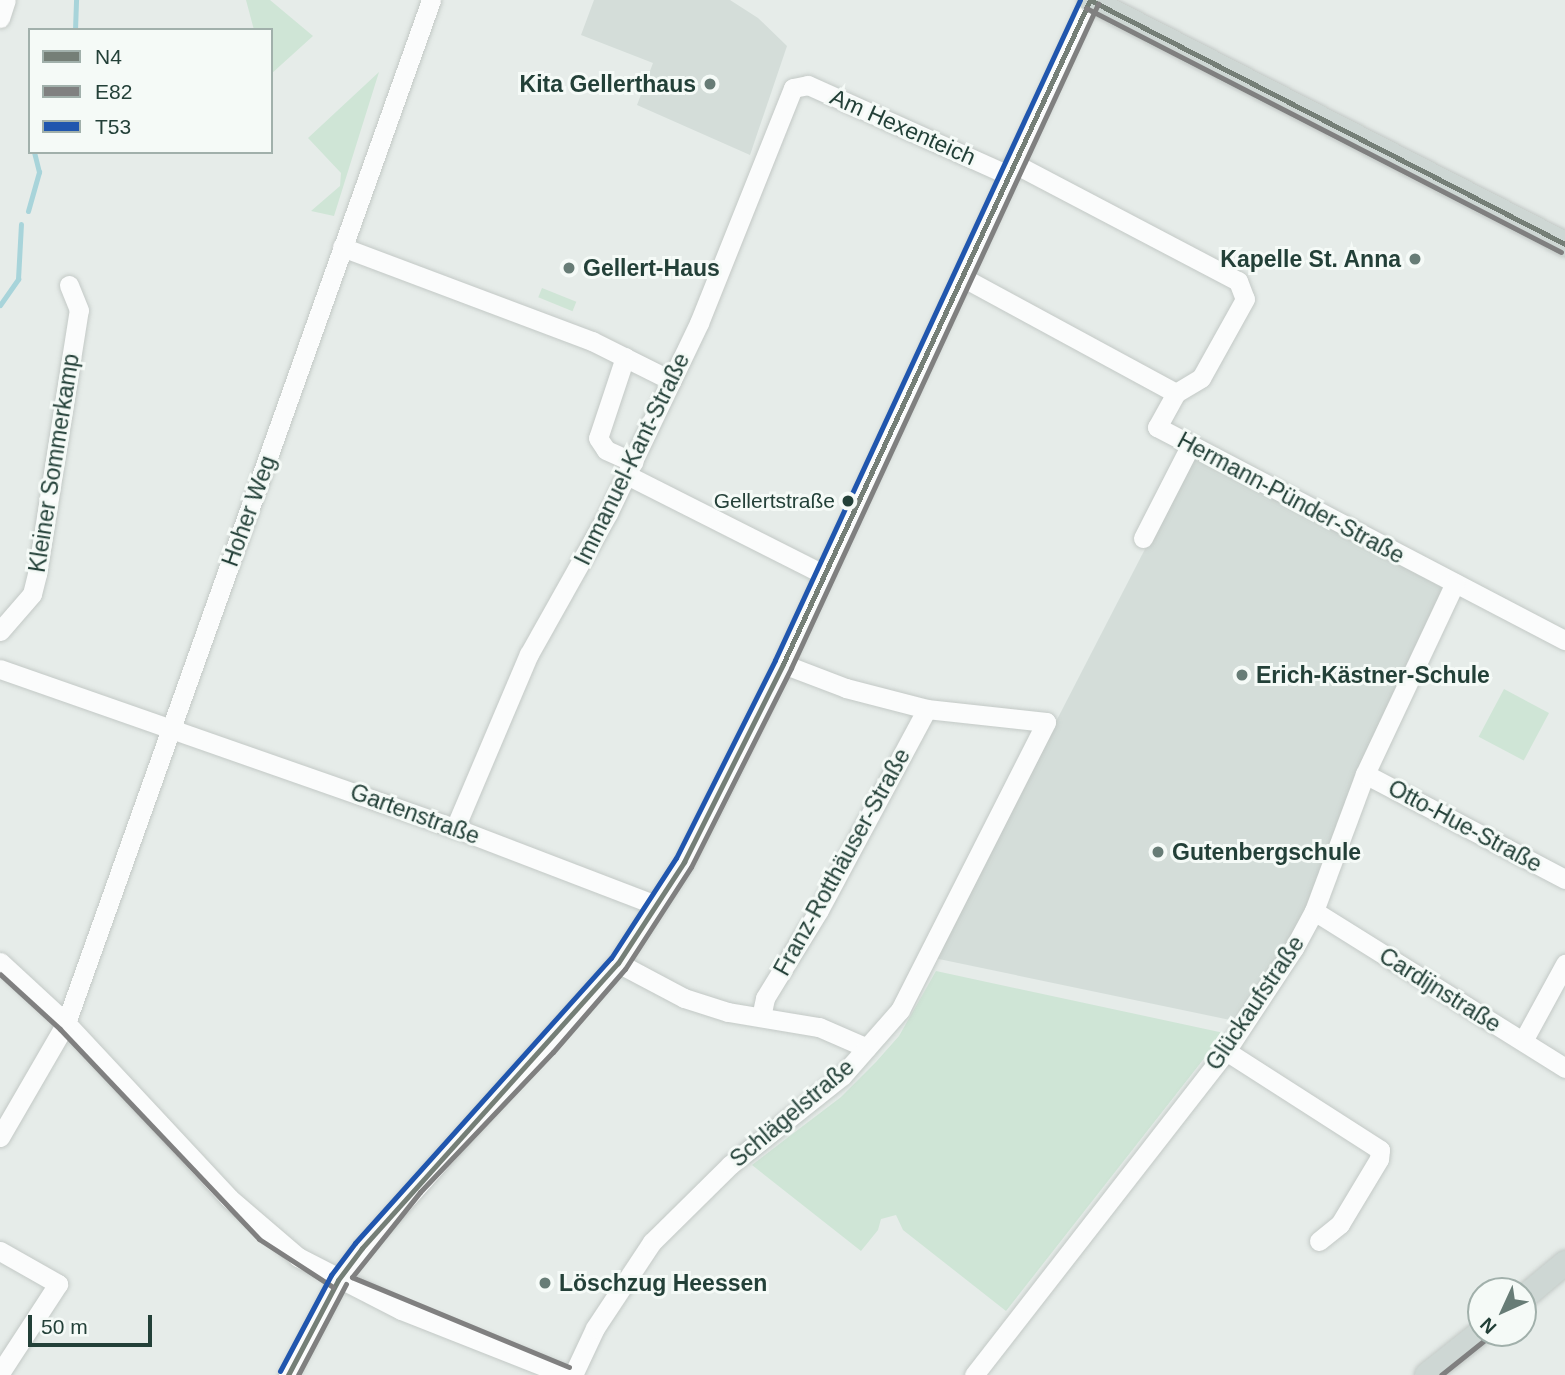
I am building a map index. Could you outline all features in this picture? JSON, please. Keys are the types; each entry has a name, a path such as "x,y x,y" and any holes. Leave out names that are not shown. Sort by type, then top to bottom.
{"main road":[{"path":"1090,0 1565,244"},
{"path":"1537,1286 1565,1264"},
{"path":"1427,1375 1467,1343"}],"street":[{"path":"0,18 6,0"},
{"name":"Hoher Weg","path":"0,1137 66,1023 431,0"},
{"path":"288,1375 338,1280 413,1186 547,1046 618,963 710,816 1090,0"},
{"name":"Am Hexenteich","path":"796,85 838,97 1010,169 1238,281 1245,299 1208,367 1201,378 1176,393"},
{"name":"Immanuel-Kant-Straße","path":"455,828 529,654 630,468 672,381 796,85"},
{"path":"342,247 506,307 672,381"},
{"path":"962,277 1176,393"},
{"name":"Kleiner Sommerkamp","path":"0,631 32,594 37,574 79,310 69,285"},
{"path":"625,358 598,438 603,447 630,468 823,574"},
{"name":"Hermann-Pünder-Straße","path":"1176,393 1157,427 1455,583 1563,633"},
{"path":"1143,538 1190,446"},
{"name":"Glückaufstraße","path":"974,1375 1226,1051 1314,911 1366,774 1455,583"},
{"path":"783,664 846,688 927,709"},
{"path":"0,669 171,729"},
{"name":"Schlägelstraße","path":"562,1374 652,1242 723,1171 842,1076 900,1010 1046,722 927,709"},
{"name":"Franz-Rotthäuser-Straße","path":"761,1017 765,998 818,910 927,709"},
{"name":"Gartenstraße","path":"171,729 455,828 656,905"},
{"name":"Otto-Hue-Straße","path":"1366,774 1565,879"},
{"name":"Cardijnstraße","path":"1314,911 1565,1068"},
{"path":"0,962 66,1023 256,1224 298,1257 338,1280 401,1310 562,1374"},
{"path":"618,963 684,998 761,1017 819,1027 867,1048"},
{"path":"1523,1041 1565,964"},
{"path":"1226,1051 1380,1150 1379,1159 1340,1224 1319,1241"},
{"path":"0,1251 58,1284 0,1373"}],"shaded area":[{"name":"Kita Gellerthaus","path":"594,0 730,0 758,18 787,46 750,155 637,105 653,63 581,35"},
{"path":"1193,456 1445,589 1307,908 1268,978 1235,1021 934,958"}],"green space":[{"path":"246,0 270,0 313,36 273,72 273,28 253,28"},
{"path":"379,72 334,216 311,211 340,186 341,173 308,138"},
{"path":"542,288 576,302 573,311 538,297"},
{"path":"1504,689 1549,713 1524,761 1479,737"},
{"path":"936,971 1224,1033 1006,1311 903,1230 896,1215 881,1219 878,1230 861,1251 752,1165 841,1097 876,1062 899,1036"}],"waterway":[{"path":"75,28 76,0"},
{"path":"28,211 39,172 34,154"},
{"path":"0,305 18,279 21,224"}],"transit line":[{"name":"T53","path":"280,1371 331,1275 355,1243 611,958 676,858 775,660 1080,0"},
{"name":"N4","path":"1090,0 1565,244"},
{"name":"N4","path":"288,1375 338,1280 362,1248 618,963 684,862 783,664 1090,0"},
{"path":"569,1367 352,1277 420,1192 553,1052 625,969 691,867 791,668 1098,4"},
{"name":"E82","path":"1086,8 1561,252"},
{"name":"E82","path":"0,974 60,1029 259,1239 333,1287"},
{"name":"E82","path":"298,1375 346,1284"},
{"path":"1441,1375 1476,1347"}],"place":[{"name":"Kita Gellerthaus","path":"710,84"},
{"name":"Kapelle St. Anna","path":"1415,259"},
{"name":"Gellert-Haus","path":"569,268"},
{"name":"Gellertstraße","path":"848,501"},
{"name":"Erich-Kästner-Schule","path":"1242,675"},
{"name":"Gutenbergschule","path":"1158,852"},
{"name":"Löschzug Heessen","path":"545,1283"}]}
